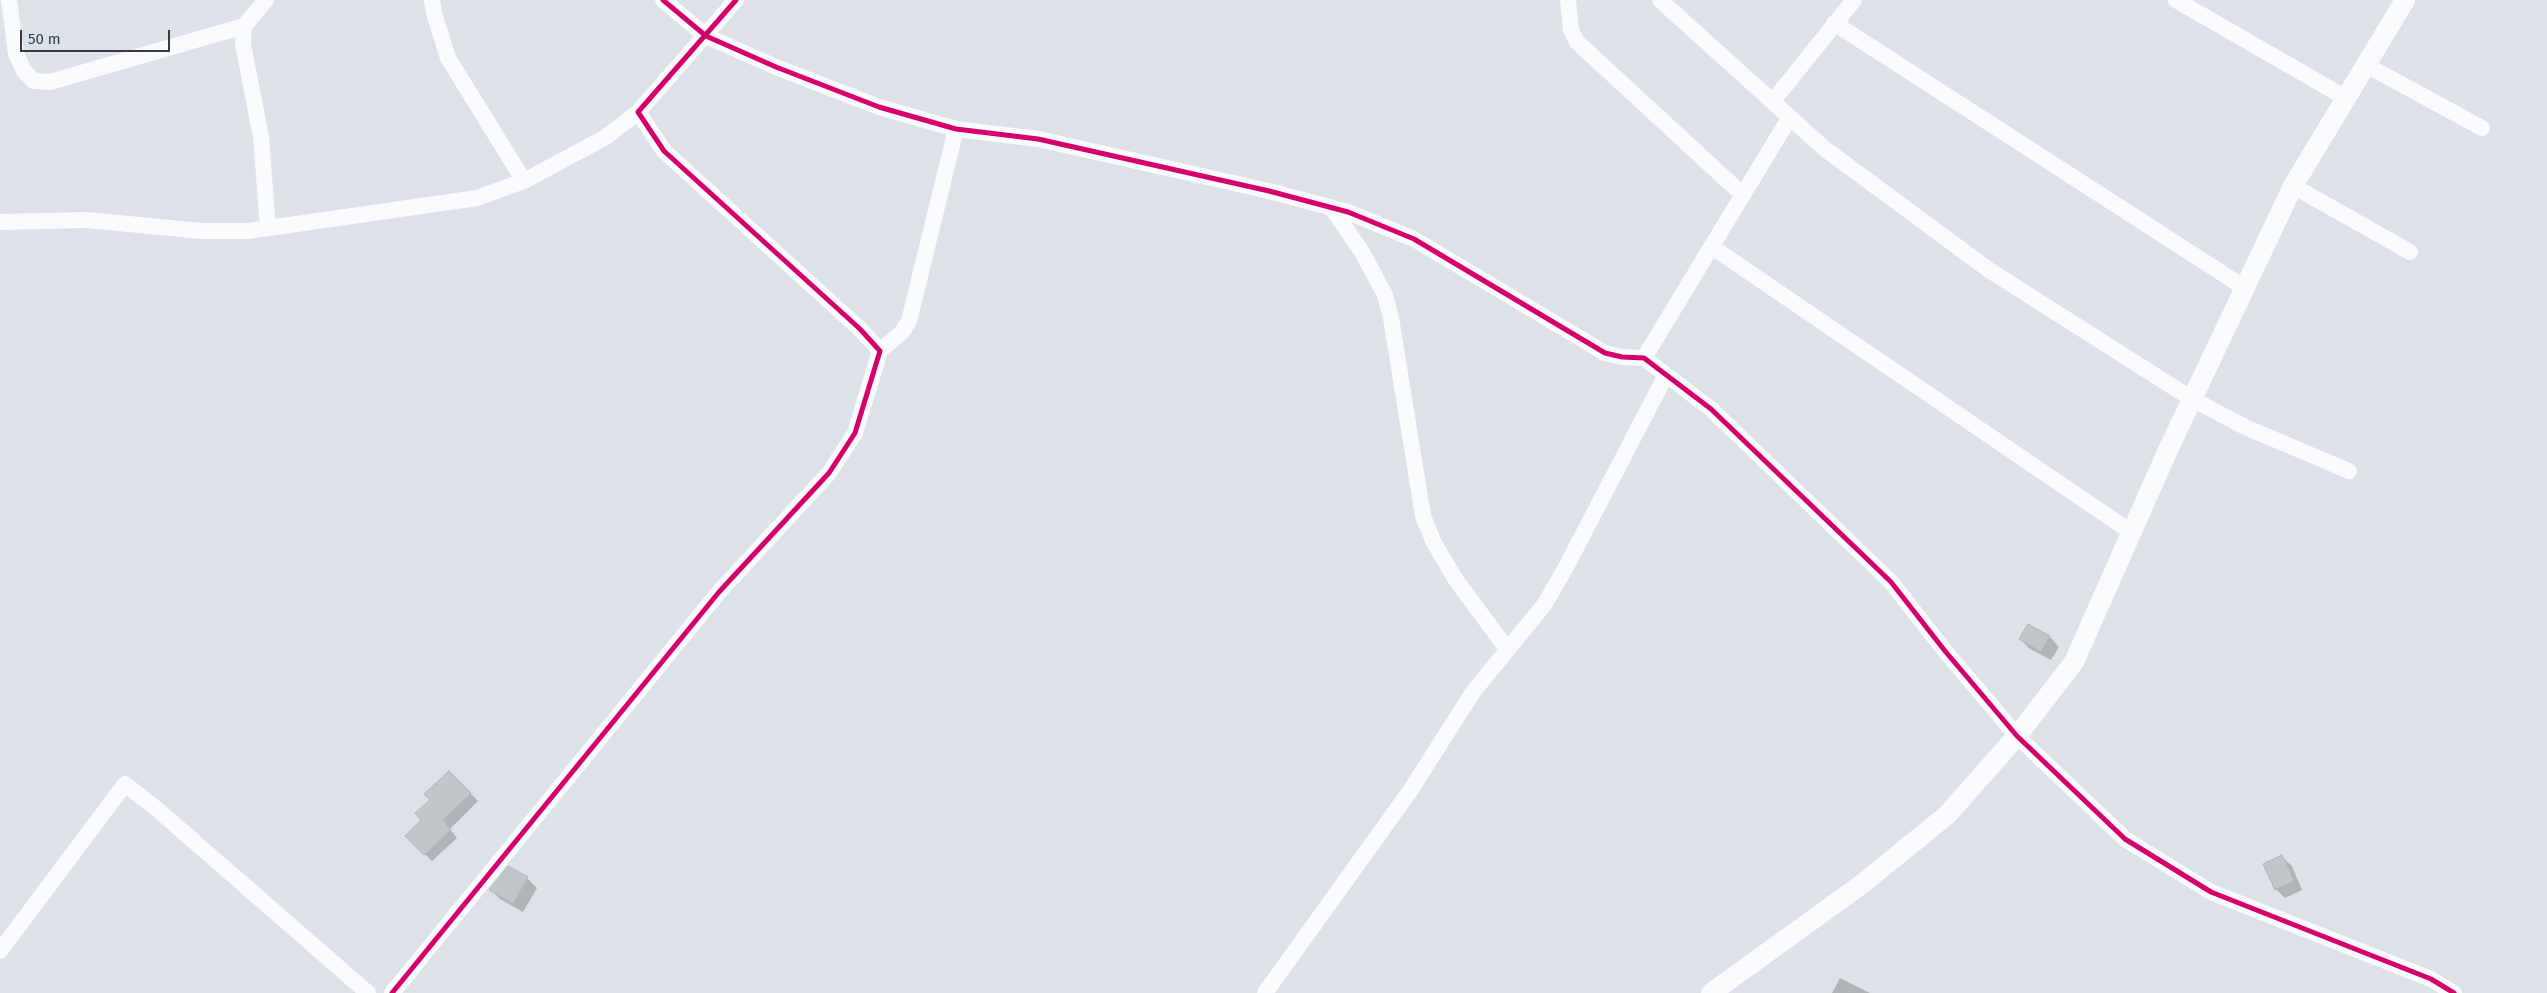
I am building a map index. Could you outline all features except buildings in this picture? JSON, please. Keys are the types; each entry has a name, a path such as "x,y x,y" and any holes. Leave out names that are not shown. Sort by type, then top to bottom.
{"street":[{"path":"10,0 16,54 24,71 34,82 50,82 244,26 266,0"},
{"path":"432,0 434,13 448,58 524,180"},
{"path":"663,0 706,36 776,67 879,106 956,129 1038,139 1269,191 1348,212 1414,238 1605,353 1622,357 1644,358 1711,409 1891,582 1945,651 2017,736 2125,839 2212,892 2431,979 2454,993"},
{"path":"0,222 87,220 202,231 248,232 477,198 524,180 606,136 638,112 736,0"},
{"path":"1568,0 1571,30 1577,42 1743,194"},
{"path":"1660,0 1825,148 1989,270 2192,399 2245,427 2349,471"},
{"path":"1773,101 1854,0"},
{"path":"2176,0 2346,98"},
{"path":"1711,993 1862,884 1947,815 2017,736 2074,662 2192,399 2293,186 2405,0"},
{"path":"1834,23 2245,288"},
{"path":"244,26 243,44 262,137 268,228"},
{"path":"2366,65 2482,128"},
{"path":"638,112 664,151 860,330 880,351"},
{"path":"1644,358 1790,117"},
{"path":"392,993 719,592 829,473 855,433 880,351 902,332 909,321 956,129"},
{"path":"2293,186 2410,252"},
{"path":"1331,207 1362,252 1385,295 1391,318 1422,516 1434,543 1456,580 1507,649"},
{"path":"1712,247 2131,532"},
{"path":"1264,993 1410,792 1473,692 1544,605 1565,569 1666,375"},
{"path":"0,951 124,784 158,810 368,993"}],"cycle path":[{"path":"663,0 706,36 776,67 879,107 956,129 1038,139 1269,191 1348,212 1414,239 1605,353 1622,357 1644,358 1711,409 1891,582 1945,651 2017,736 2125,839 2211,892 2431,979 2454,993"},
{"path":"392,993 719,592 829,473 855,433 880,351 860,329 664,151 638,112 736,0"}]}
